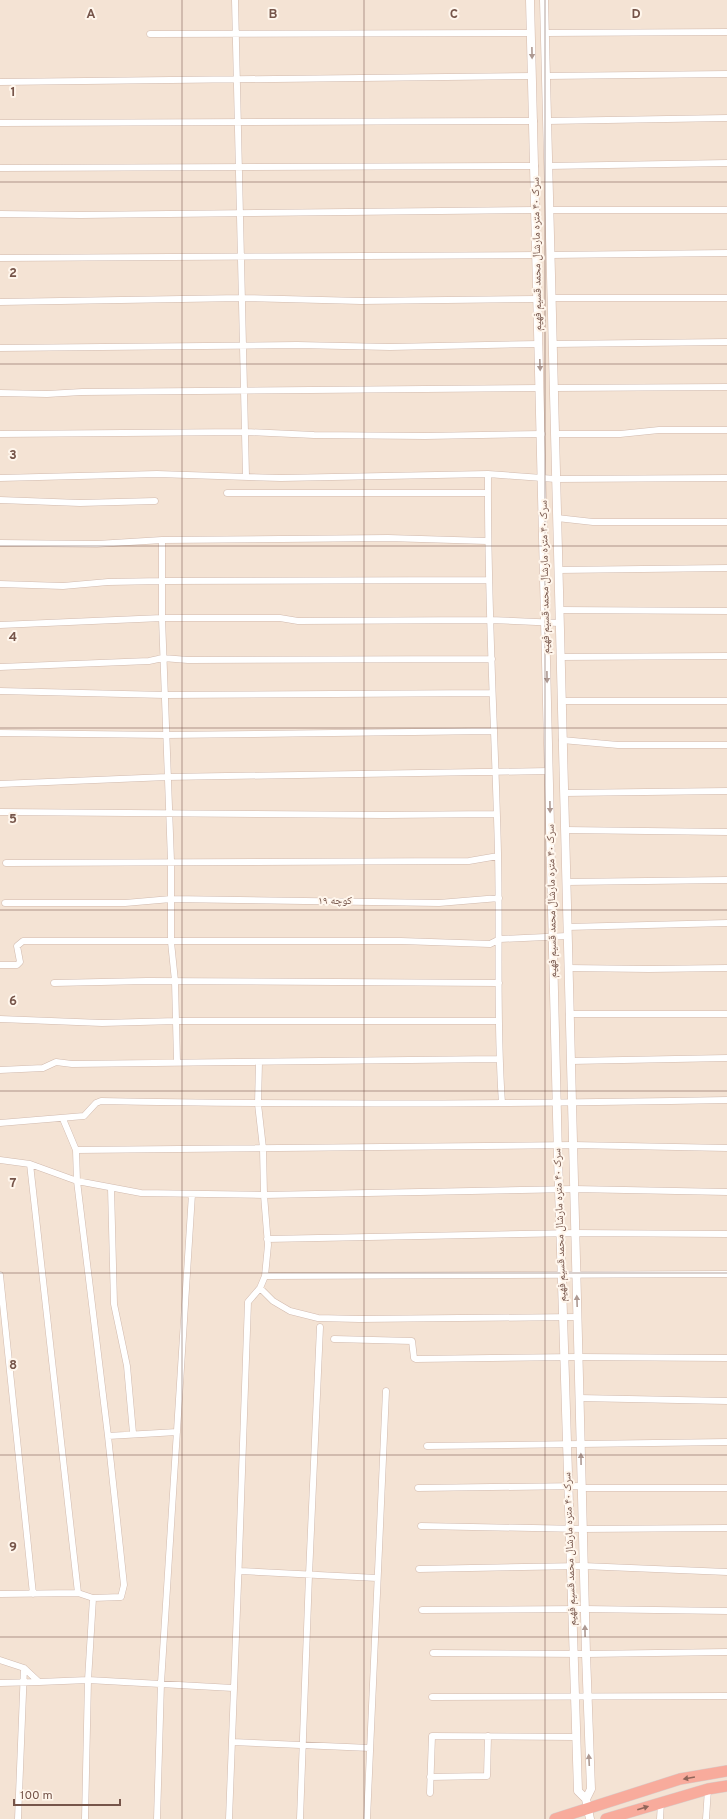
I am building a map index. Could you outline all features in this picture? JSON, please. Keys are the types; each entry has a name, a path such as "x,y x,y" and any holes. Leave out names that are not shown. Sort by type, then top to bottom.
{"highway":[{"path":"555,1819 680,1779 727,1771"},
{"path":"606,1819 708,1789 727,1786"}],"street":[{"path":"234,0 238,79 237,123 246,476"},
{"name":"سرک ۴۰ متره مارشال محمد قسیم فهیم","path":"530,0 542,434 560,1233 576,1737 578,1791 589,1809"},
{"name":"سرک ۴۰ متره مارشال محمد قسیم فهیم","path":"544,0 584,1609 591,1789 589,1809"},
{"path":"545,33 727,32"},
{"path":"150,34 531,33"},
{"path":"546,76 727,74"},
{"path":"0,82 532,76"},
{"path":"547,121 727,118"},
{"path":"0,123 534,121"},
{"path":"548,166 727,163"},
{"path":"0,168 535,166"},
{"path":"0,214 81,215 239,212 536,210"},
{"path":"549,210 727,210"},
{"path":"550,255 727,253"},
{"path":"0,258 241,255 395,257 537,255"},
{"path":"0,302 242,298 361,301 538,299"},
{"path":"551,298 727,298"},
{"path":"552,344 727,342"},
{"path":"0,348 243,345 390,347 539,344"},
{"path":"554,388 727,387"},
{"path":"0,393 47,394 82,392 540,388"},
{"path":"555,434 620,434 658,430 727,430"},
{"path":"0,434 246,432 314,435 425,436 542,434"},
{"path":"0,478 157,474 281,478 488,474 556,479 727,478"},
{"path":"488,474 487,540 497,814 500,940 499,1059 502,1103"},
{"path":"227,494 488,493"},
{"path":"0,500 80,503 155,501"},
{"path":"557,518 593,522 727,522"},
{"path":"0,543 97,544 162,540 388,538 487,540"},
{"path":"162,540 163,658 172,899 171,942 175,981 177,1061"},
{"path":"558,570 727,568"},
{"path":"0,584 63,586 108,582 163,581 488,580"},
{"path":"559,610 727,611"},
{"path":"0,625 162,618 280,618 298,621 490,620 560,623"},
{"path":"560,657 727,656"},
{"path":"0,667 148,661 163,658 188,660 492,659"},
{"path":"0,691 165,695 492,693"},
{"path":"562,701 727,701"},
{"path":"0,733 166,734 493,731"},
{"path":"562,740 618,745 727,745"},
{"path":"0,784 167,777 549,771"},
{"path":"564,793 727,791"},
{"path":"0,812 168,812 385,815 497,814"},
{"path":"565,830 727,832"},
{"path":"6,863 171,861 469,861 498,856"},
{"path":"566,882 727,880"},
{"name":"کوچه ۱۹","path":"6,903 125,903 172,899 438,902 499,898"},
{"path":"567,927 727,923"},
{"path":"0,965 17,965 20,962 17,946 23,941 171,942 191,940 490,944 500,940 567,936"},
{"path":"568,968 727,968"},
{"path":"54,983 175,981 499,983"},
{"path":"569,1014 727,1014"},
{"path":"0,1019 102,1023 177,1021 499,1021"},
{"path":"571,1062 727,1058"},
{"path":"0,1070 43,1068 56,1062 72,1064 177,1061 259,1062 499,1059"},
{"path":"229,1819 233,1688 240,1571 248,1302 260,1288 265,1276 268,1245 264,1196 263,1148 258,1104 259,1062"},
{"path":"0,1123 63,1119 84,1116 96,1103 101,1102 258,1104 572,1103 727,1100"},
{"path":"0,1594 78,1593 94,1598 121,1597 124,1585 108,1436 77,1181 76,1150 63,1119"},
{"path":"76,1150 558,1145 727,1148"},
{"path":"0,1160 30,1164 77,1181 141,1192 264,1196 559,1189 727,1192"},
{"path":"30,1164 78,1593"},
{"path":"111,1188 114,1304 127,1366 133,1434"},
{"path":"157,1819 161,1683 192,1194"},
{"path":"267,1239 560,1233 727,1234"},
{"path":"265,1276 576,1276 727,1274"},
{"path":"0,1275 33,1594"},
{"path":"260,1288 273,1301 290,1311 318,1318 577,1317"},
{"path":"300,1819 320,1327"},
{"path":"334,1339 412,1342 414,1358 416,1359 564,1357 727,1358"},
{"path":"367,1819 386,1391"},
{"path":"579,1398 727,1401"},
{"path":"108,1436 177,1432"},
{"path":"427,1446 580,1442 727,1442"},
{"path":"418,1488 568,1486 727,1488"},
{"path":"421,1526 570,1529 727,1528"},
{"path":"419,1569 583,1566 727,1572"},
{"path":"240,1571 377,1578"},
{"path":"85,1819 88,1680 94,1598"},
{"path":"422,1610 584,1609 727,1611"},
{"path":"433,1653 586,1654 727,1652"},
{"path":"0,1660 24,1668 40,1682"},
{"path":"18,1819 24,1668"},
{"path":"0,1683 24,1684 88,1680 233,1688"},
{"path":"432,1698 727,1696"},
{"path":"430,1793 432,1736 576,1737"},
{"path":"430,1777 488,1776 488,1736"},
{"path":"232,1742 370,1748"},
{"path":"706,1819 708,1789"},
{"path":"660,1819 662,1802"}],"shaded area":[{"path":"0,0 727,0 727,1819 0,1819"}]}
